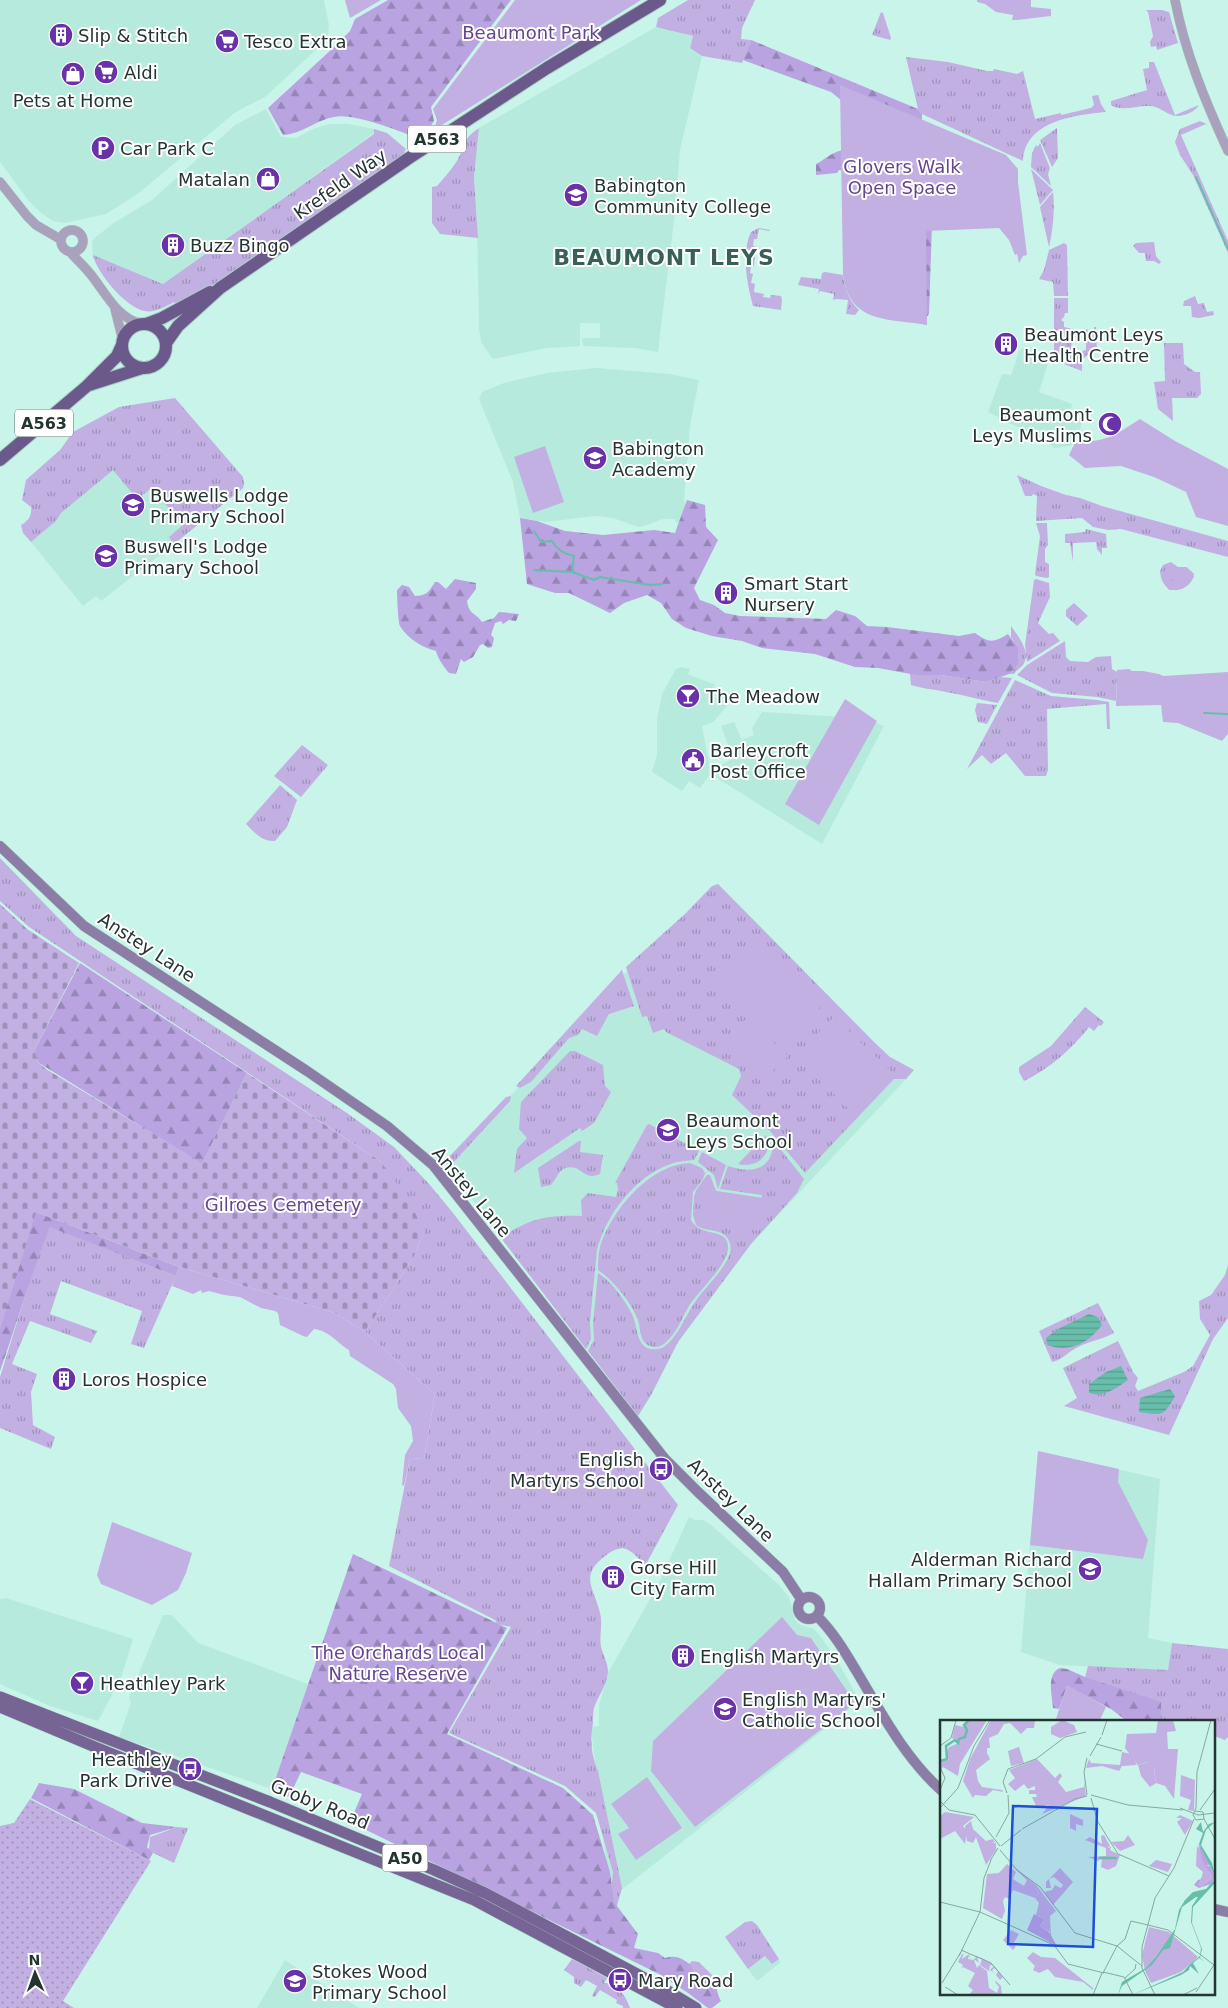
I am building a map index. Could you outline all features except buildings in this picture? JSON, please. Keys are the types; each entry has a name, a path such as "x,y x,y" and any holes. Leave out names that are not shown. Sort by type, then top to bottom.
{"highway":[{"name":"Krefeld Way","path":"166,342 178,326 220,288 409,158 547,68 660,0"},
{"name":"Krefeld Way","path":"144,324 162,318 203,295 220,288"},
{"path":"144,324 157,328 163,333 166,342 165,354 158,363 142,368 126,358 122,343 126,333 132,328 144,324"},
{"name":"A563","path":"0,460 87,386 117,356 122,343"},
{"name":"A563","path":"87,386 142,368"}],"main road":[{"name":"Anstey Lane","path":"0,846 84,926 307,1071 387,1126 433,1165 665,1459 783,1572 801,1599"},
{"name":"Anstey Lane","path":"809,1596 818,1600 820,1611 817,1616 807,1619 800,1615 797,1606 801,1599 809,1596"},
{"name":"Anstey Lane","path":"817,1616 833,1632 899,1742 940,1789"},
{"name":"Groby Road","path":"0,1697 270,1802 434,1870 511,1906 656,1984 696,2008"},
{"name":"Groby Road","path":"0,1707 474,1900 677,2008"}],"street":[{"path":"1175,0 1185,44 1210,111 1228,151"},
{"path":"0,182 36,225 60,239"},
{"path":"70,230 80,232 84,242 76,251 65,250 61,246 60,239 65,232 70,230"},
{"path":"76,251 115,309 130,320 144,324"},
{"path":"115,309 122,343"}],"shaded area":[{"path":"0,0 324,0 329,25 328,35 318,48 265,97 233,114 139,193 106,214 65,223 53,221 40,212 28,200 0,162"},
{"name":"Babington Community College","path":"656,27 693,36 690,48 702,56 680,150 675,212 658,352 635,348 583,346 582,338 600,338 600,323 580,323 580,346 546,348 493,359 481,342 479,328 477,216 474,177 479,128"},
{"path":"266,109 281,137 296,138 313,129 329,124 348,124 374,129 374,133 163,284 93,255 92,242 95,238 112,224 152,200 235,125"},
{"path":"1023,348 1050,357 1039,392 1072,404 1071,409 1066,409 1064,415 1083,421 1076,440 1070,446 1054,448 1044,439 988,412 1002,374 1011,375 1019,351"},
{"name":"Babington Academy","path":"596,368 670,374 699,380 690,426 684,498 689,528 680,526 674,519 663,519 638,527 613,518 595,516 546,522 520,518 513,482 479,399 482,392 504,383 547,373"},
{"name":"Buswells Lodge Primary School","path":"81,440 244,480 243,488 101,601 96,596 83,606 31,542 56,521"},
{"path":"681,667 690,669 688,674 715,685 712,693 732,700 713,722 702,726 711,773 700,788 689,781 682,791 652,772 657,755 657,719 662,694 676,669"},
{"path":"762,712 863,718 884,726 822,844 712,775 719,766 733,758 721,726 734,722 742,740 754,735 752,728"},
{"name":"Beaumont Leys School","path":"627,971 830,1003 907,1078 751,1244 678,1342 638,1416 446,1165"},
{"path":"1089,1314 1098,1317 1102,1325 1091,1337 1078,1345 1070,1347 1063,1348 1047,1345 1046,1338 1058,1329"},
{"path":"1121,1366 1128,1380 1105,1393 1089,1393 1089,1384 1106,1372"},
{"path":"1170,1389 1175,1396 1164,1412 1157,1414 1139,1412 1140,1398"},
{"name":"Alderman Richard Hallam Primary School","path":"1038,1451 1160,1479 1148,1638 1172,1643 1168,1670 1060,1665 1021,1652"},
{"name":"English Martyrs' Catholic School","path":"689,1517 695,1520 703,1520 710,1524 778,1584 789,1597 795,1620 801,1625 814,1629 821,1637 838,1662 860,1701 610,1899 591,1727 599,1726 599,1705 609,1671 658,1585"},
{"path":"6,1598 133,1639 121,1678 98,1721 50,1706 0,1684 0,1599"},
{"path":"163,1615 172,1615 198,1643 308,1684 272,1789 119,1737 131,1703 129,1697"},
{"path":"766,1956 772,1964 779,1959 780,1963 757,1981 748,1969"},
{"name":"Stokes Wood Primary School","path":"285,1960 359,2008 257,2008"}],"green space":[{"path":"345,0 381,0 350,18"},
{"path":"388,0 511,0 431,107 434,121 427,131 412,136 373,122 342,116 327,119 296,132 283,135 268,108 350,31 355,19"},
{"name":"Beaumont Park","path":"515,0 641,0 434,130 437,120 433,109"},
{"path":"688,0 755,0 742,28 741,39 751,40 742,63 702,56 690,48 693,36 656,27 658,18"},
{"path":"977,0 1031,0 1031,7 1051,9 1051,16 1012,20 1013,15 996,12 985,4 977,2"},
{"path":"1146,10 1169,12 1178,43 1157,50 1156,46 1151,47 1150,42 1153,36"},
{"path":"881,12 883,13 890,40 872,35"},
{"path":"751,40 918,109 922,114 932,224 929,314 924,320 848,171 839,170 837,173 816,175 816,164 843,150 841,100 831,92 743,60"},
{"path":"906,57 948,62 987,71 993,71 994,69 1017,74 1023,71 1035,119 1091,108 1094,105 1092,96 1098,95 1106,112 1066,118 1042,129 1032,137 1026,148 1023,161 922,114 918,109"},
{"path":"1149,62 1154,62 1175,115 1199,105 1195,110 1185,115 1175,116 1154,106 1120,108 1111,105 1111,101 1147,90 1143,69 1149,68"},
{"name":"Glovers Walk Open Space","path":"840,85 1006,155 1018,169 1027,255 1023,256 1019,263 1017,254 1015,255 1009,240 999,228 926,231 927,325 873,316 862,311 853,302 847,291 843,275"},
{"path":"1200,121 1209,125 1206,124 1181,135 1228,241 1228,253 1193,175 1180,155 1175,142 1180,129"},
{"path":"479,128 474,177 478,238 440,234 432,223 432,187 437,186 450,171 460,156 469,136"},
{"path":"1057,128 1058,158 1052,167 1040,140"},
{"path":"374,129 387,133 406,149 404,152 405,156 240,269 176,306 174,302 152,311 138,309 113,289 95,262 93,255 163,284 374,134"},
{"path":"1040,143 1050,168 1048,174 1051,186 1031,167 1032,153 1036,145 1038,147"},
{"path":"1031,169 1053,190 1040,205"},
{"path":"1053,192 1054,206 1049,247 1040,207"},
{"path":"759,228 770,230 759,229 757,239 754,239 753,246 756,247 754,266 751,266 750,273 753,274 751,283 755,284 754,292 764,294 763,297 770,298 771,295 781,296 781,310 753,306 747,278 746,249 751,232"},
{"path":"1154,242 1156,256 1161,262 1159,264 1154,261 1146,261 1145,253 1139,253 1133,246 1136,243"},
{"path":"1064,243 1067,245 1068,296 1054,296 1053,282 1039,279 1044,270 1049,250"},
{"path":"822,273 843,275 848,294 859,310 855,315 846,314 848,300 833,300 834,294 820,291 818,294 819,289 798,285 801,277 821,279"},
{"path":"1195,296 1198,304 1204,303 1207,312 1213,311 1214,315 1199,318 1192,317 1191,306 1183,306 1184,301"},
{"path":"1054,298 1068,298 1068,313 1065,313 1061,320 1064,322 1064,327 1072,329 1071,350 1079,352 1086,350 1086,329 1094,333 1094,327 1096,327 1097,352 1087,355 1082,360 1082,371 1059,362 1062,355 1054,352"},
{"path":"1164,343 1183,343 1184,364 1195,372 1200,372 1201,394 1197,398 1172,398 1173,421 1158,409 1154,382 1165,381"},
{"path":"175,398 243,477 243,488 174,544 169,537 183,525 152,488 137,499 113,470 61,513 56,521 31,542 23,533 21,525 28,520 31,513 31,507 22,500 26,480 60,450 73,432 119,407"},
{"path":"1140,419 1175,441 1228,469 1228,526 1196,517 1186,492 1154,477 1121,466 1085,468 1069,455 1075,443 1110,437"},
{"path":"545,446 564,502 533,513 514,457"},
{"path":"1017,475 1066,495 1228,541 1228,557 1121,529 1108,530 1093,527 1082,518 1036,521 1037,496 1033,494 1032,496 1025,496"},
{"path":"687,500 705,505 706,527 718,540 694,588 700,600 714,605 725,613 740,616 826,619 836,610 855,616 867,626 959,636 975,633 991,641 1008,634 1018,647 1018,665 1009,674 986,682 941,675 916,675 878,668 855,667 815,654 762,648 742,641 712,636 686,628 672,619 661,603 647,595 624,603 610,613 569,593 555,593 527,584 520,518 537,521 565,531 603,535 654,530 675,533"},
{"path":"1036,523 1047,523 1048,545 1045,549 1045,562 1049,564 1049,577 1047,578 1036,576 1035,574 1040,536"},
{"path":"1086,529 1106,534 1107,548 1102,548 1102,555 1097,549 1096,542 1073,543 1073,562 1070,543 1065,543 1065,534 1085,532"},
{"path":"1171,562 1178,567 1186,567 1194,574 1188,585 1182,589 1171,589 1162,580 1160,571 1163,565"},
{"path":"1178,567 1186,567 1192,572 1194,577 1183,587 1169,590 1163,582 1173,581 1177,577"},
{"path":"455,579 476,583 476,589 467,601 471,611 482,622 494,618 499,612 519,614 516,621 509,620 503,624 501,621 495,623 491,635 494,638 492,647 488,648 483,644 480,645 473,657 464,662 461,659 456,674 449,673 436,651 416,642 400,626 397,590 402,585 409,587 415,596 419,596 427,592 435,582 438,582 446,589"},
{"path":"1034,580 1049,583 1050,597 1038,623 1049,634 1053,633 1060,641 1027,662 1025,645"},
{"path":"1074,603 1088,616 1077,626 1066,616 1066,610"},
{"path":"1011,626 1023,645 1026,655 1023,665 1014,674 1009,674 1018,665 1018,647 1011,637"},
{"path":"1065,641 1066,657 1070,661 1088,662 1096,657 1111,656 1112,669 1117,672 1116,701 1097,697 1052,693 1017,675 1027,665"},
{"path":"1129,669 1163,676 1228,672 1228,734 1222,741 1178,723 1163,722 1161,705 1116,706 1117,670"},
{"path":"910,674 941,675 986,682 1000,677 1012,678 998,703 911,685"},
{"path":"1015,680 1051,696 1109,702 1110,729 1107,729 1106,704 1047,709 1048,770 1046,776 1025,776 1006,753 991,764 982,755 967,769"},
{"path":"845,699 877,721 819,825 785,804"},
{"path":"977,703 997,705 987,724 978,722 975,710"},
{"path":"302,745 328,765 301,797 274,776"},
{"path":"280,785 297,800 287,827 275,841 270,841 259,836 246,824"},
{"path":"0,858 76,936 347,1113 394,1147 430,1185 453,1213 678,1505 644,1568 632,1553 624,1548 609,1553 599,1561 591,1574 590,1581 601,1617 601,1647 608,1672 594,1708 592,1747 622,1888 606,1944 613,1872 596,1813 565,1786 449,1733 511,1627 497,1624 495,1620 389,1566 410,1458 424,1459 435,1394 365,1332 414,1256 424,1232 380,1161 29,927 0,901"},
{"path":"718,884 875,1043 890,1057 914,1070 906,1079 894,1079 805,1173 770,1131 732,1095 741,1076 739,1069 666,1032 664,1029 653,1033 647,1016 642,1017 626,967 686,913 712,886"},
{"name":"Gilroes Cemetery","path":"0,904 27,929 79,963 34,1051 39,1063 46,1069 202,1163 247,1073 380,1161 410,1202 424,1232 414,1256 365,1332 335,1313 179,1267 36,1212 0,1330"},
{"path":"758,939 823,1004 780,1046 716,981"},
{"path":"80,963 247,1073 202,1164 39,1063 34,1051"},
{"path":"622,970 634,1006 609,1014 597,1036 582,1029 578,1035 569,1038 531,1082 520,1088 516,1086"},
{"path":"1085,1007 1104,1022 1101,1026 1099,1025 1094,1031 1089,1027 1060,1058 1024,1081 1019,1072 1019,1067 1051,1046"},
{"path":"834,1017 893,1073 854,1114 795,1056"},
{"path":"747,1018 788,1056 762,1082 722,1043"},
{"path":"570,1051 575,1051 603,1065 605,1086 611,1092 594,1123 582,1131 580,1128 514,1173 517,1149 527,1138 519,1129 521,1102"},
{"path":"511,1096 510,1101 451,1165 446,1165 446,1160 506,1097"},
{"path":"649,1124 699,1151 694,1160 674,1163 658,1170 634,1187 607,1223 597,1250 590,1322 591,1339 586,1349 501,1238 521,1226 539,1219 559,1216 582,1216 581,1200 588,1193 616,1197 618,1189 617,1183 615,1183"},
{"path":"766,1135 768,1148 764,1157 753,1164 738,1164"},
{"path":"581,1141 580,1152 603,1155 600,1174 590,1176 576,1168 566,1168 560,1171 551,1185 541,1187 538,1168"},
{"path":"778,1146 804,1179 797,1193 751,1244 678,1342 638,1416 588,1351 594,1340 593,1323 598,1273 613,1286 632,1314 643,1345 654,1349 665,1346 677,1332 697,1299 722,1269 730,1252 730,1243 723,1234 696,1225 693,1215 696,1190 707,1175 710,1175 716,1191 704,1190 758,1230 762,1195 720,1189 728,1166 750,1170 763,1166 771,1155 773,1147"},
{"path":"702,1152 726,1165 718,1189 714,1175 698,1162"},
{"path":"690,1163 702,1168 705,1173 703,1179 693,1192 691,1220 695,1226 701,1229 723,1236 727,1240 727,1253 720,1268 691,1303 673,1335 662,1345 652,1347 644,1342 638,1320 626,1299 616,1286 598,1270 599,1250 605,1233 613,1219 634,1192 661,1171 675,1165"},
{"path":"704,1189 763,1198 758,1231 699,1222"},
{"path":"0,1192 36,1212 179,1267 176,1276 50,1227 0,1371"},
{"path":"50,1226 176,1276 144,1348 131,1344 142,1311 61,1281 50,1314 97,1331 91,1343 30,1321 12,1364 37,1374 31,1392 33,1425 55,1437 51,1449 0,1428 0,1377 35,1264"},
{"path":"1228,1265 1228,1318 1213,1339 1169,1435 1064,1406 1077,1398 1063,1368 1118,1341 1133,1372 1138,1378 1135,1386 1138,1391 1184,1372 1193,1366 1210,1335 1200,1319 1199,1301 1211,1295 1225,1275"},
{"path":"179,1267 335,1313 365,1332 435,1394 424,1459 410,1458 404,1486 402,1485 405,1455 413,1441 411,1426 398,1408 396,1389 393,1384 350,1356 349,1350 325,1332 314,1329 307,1337 303,1336 280,1325 278,1313 275,1311 261,1308 240,1297 209,1291 202,1293 201,1290 193,1294 172,1286"},
{"path":"1098,1303 1114,1333 1081,1346 1052,1362 1039,1331"},
{"path":"1038,1451 1119,1469 1118,1482 1148,1540 1143,1559 1030,1545"},
{"path":"112,1522 192,1553 178,1590 152,1605 101,1584 97,1575"},
{"name":"The Orchards Local Nature Reserve","path":"353,1554 507,1628 447,1734 563,1788 593,1815 610,1872 614,1902 638,1934 634,1948 658,1953 665,1958 676,1957 682,1959 692,1966 692,1975 701,1986 704,1984 702,1981 704,1977 712,1975 721,2001 712,2008 708,2008 661,1975 350,1822 362,1794 301,1772 289,1797 272,1789"},
{"path":"782,1617 797,1635 811,1638 855,1703 695,1827 651,1771 653,1741"},
{"path":"1172,1643 1228,1649 1228,1737 1225,1740 1216,1737 1216,1720 1166,1720 1085,1677 1088,1666 1168,1670"},
{"path":"1060,1668 1067,1669 1085,1677 1161,1702 1161,1718 1166,1720 1125,1720 1111,1709 1067,1686 1059,1709 1053,1708 1051,1680"},
{"path":"1067,1685 1106,1707 1100,1720 1056,1720"},
{"path":"647,1777 682,1828 636,1860 618,1834 629,1828 611,1804"},
{"path":"39,1783 74,1789 142,1823 177,1827 150,1835 147,1847 153,1853 149,1860 31,1798"},
{"path":"30,1799 151,1861 63,2001 74,2008 0,2008 0,1826 14,1823"},
{"path":"177,1827 188,1828 174,1863 149,1851 150,1837"},
{"path":"752,1921 757,1925 779,1959 772,1964 765,1956 748,1969 725,1937 745,1922"},
{"path":"572,1959 607,1978 604,1983 621,1991 630,2008 623,2008 623,2006 616,2003 617,2000 600,1990 595,1997 592,1996 597,1986 586,1980 581,1987 574,1983 574,1977 564,1970"},
{"path":"692,1961 699,1962 712,1975 704,1977 704,1984 701,1986 692,1975 692,1966 689,1964"}],"waterway":[{"path":"1196,177 1228,249"},
{"path":"534,531 541,542 552,541 561,551 574,556 572,572"},
{"path":"534,570 572,572 594,580 600,577 650,585 662,584"},
{"path":"1204,713 1228,714"}],"place":[{"name":"Slip & Stitch","path":"61,35"},
{"name":"Tesco Extra","path":"227,41"},
{"name":"Aldi","path":"106,72"},
{"name":"Pets at Home","path":"73,74"},
{"name":"Car Park C","path":"103,148"},
{"name":"Matalan","path":"268,179"},
{"name":"Babington Community College","path":"576,195"},
{"name":"Buzz Bingo","path":"173,245"},
{"name":"Beaumont Leys Health Centre","path":"1006,344"},
{"name":"Beaumont Leys Muslims","path":"1110,424"},
{"name":"Babington Academy","path":"595,458"},
{"name":"Buswells Lodge Primary School","path":"133,505"},
{"name":"Buswell's Lodge Primary School","path":"106,556"},
{"name":"Smart Start Nursery","path":"726,593"},
{"name":"The Meadow","path":"688,696"},
{"name":"Barleycroft Post Office","path":"693,760"},
{"name":"Beaumont Leys School","path":"668,1130"},
{"name":"Loros Hospice","path":"64,1379"},
{"name":"English Martyrs School","path":"661,1469"},
{"name":"Alderman Richard Hallam Primary School","path":"1090,1569"},
{"name":"Gorse Hill City Farm","path":"613,1577"},
{"name":"English Martyrs","path":"683,1656"},
{"name":"Heathley Park","path":"82,1683"},
{"name":"English Martyrs' Catholic School","path":"725,1709"},
{"name":"Heathley Park Drive","path":"190,1769"},
{"name":"Mary Road","path":"620,1980"},
{"name":"Stokes Wood Primary School","path":"295,1981"}],"district":[{"name":"BEAUMONT LEYS","path":"664,257"}]}
